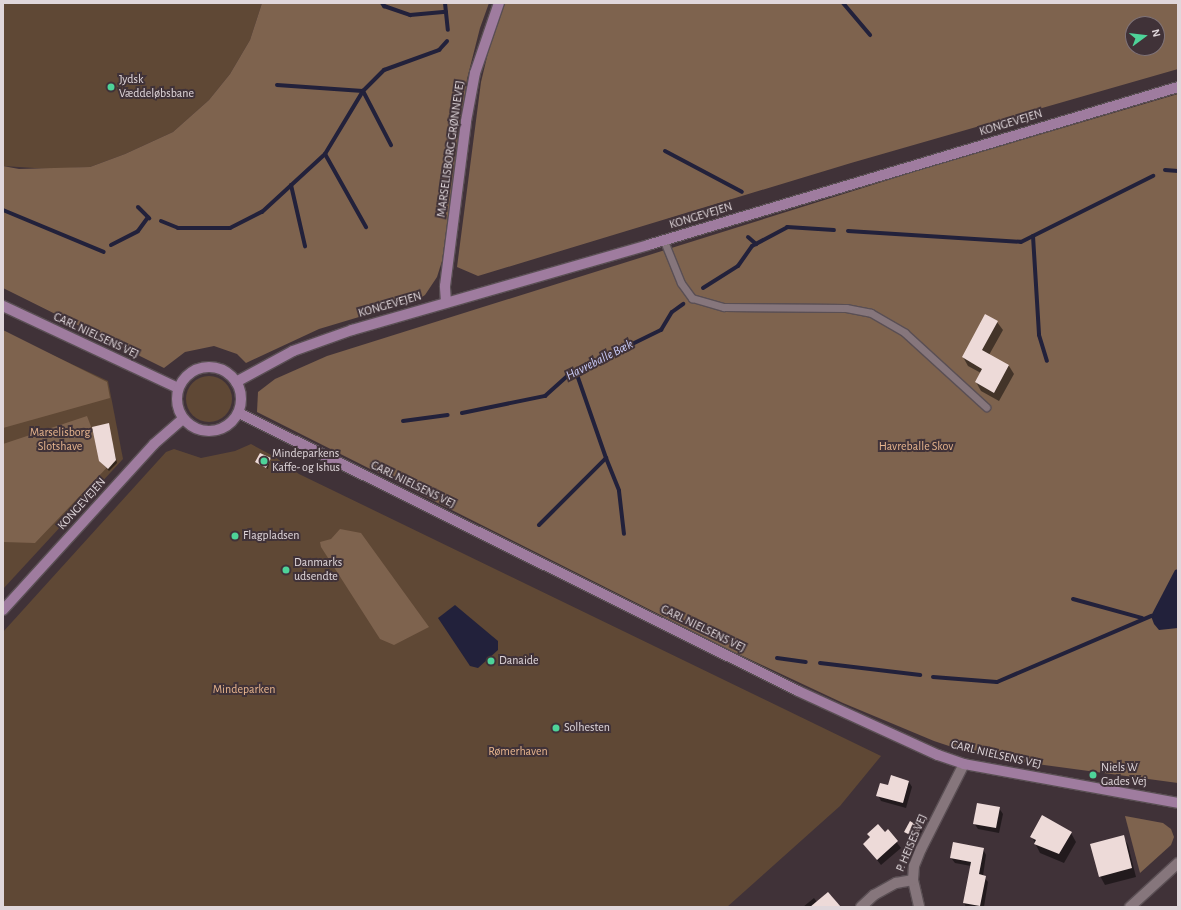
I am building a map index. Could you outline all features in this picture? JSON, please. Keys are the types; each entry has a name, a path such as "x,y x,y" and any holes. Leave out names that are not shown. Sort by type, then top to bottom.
{"street":[{"name":"MARSELISBORG GRØNNEVEJ","path":"446,302 445,286 466,121 475,73 499,3"},
{"name":"KONGEVEJEN","path":"236,382 293,351 323,340 446,302 664,241 1178,87"},
{"name":"CARL NIELSENS VEJ","path":"3,306 178,388"},
{"path":"205,367 223,370 236,382 242,397 239,413 232,423 214,432 197,430 183,419 176,400 178,388 189,374 205,367"},
{"name":"CARL NIELSENS VEJ","path":"239,413 798,691 912,744 964,764 1178,803"},
{"name":"KONGEVEJEN","path":"3,610 154,444 183,419"},
{"name":"P. HEISES VEJ","path":"861,907 882,890 896,883 913,880 914,866 921,849 964,764"},
{"path":"1130,907 1178,863"},
{"path":"913,880 919,907"}],"lane":[{"path":"664,241 681,282 692,298 724,307 846,308 871,313 905,333 986,407"}],"green space":[{"name":"Jydsk Væddeløbsbane","path":"3,3 262,3 250,40 230,74 209,100 173,132 125,154 90,167 50,169 3,166"},
{"path":"262,3 489,3 480,28 467,79 442,261 437,277 425,295 419,299 319,329 246,363 237,354 214,346 185,352 164,368 3,288 3,166 19,169 90,167 125,154 173,132 209,100 230,74 250,40"},
{"path":"504,3 1178,3 1178,69 851,163 478,276 457,267 481,82 493,32"},
{"name":"Havreballe Skov","path":"1178,94 1178,783 1007,760 967,752 934,741 843,703 732,651 257,412 258,392 275,379 327,356 917,171"},
{"path":"3,330 107,382 110,398 3,428"},
{"name":"Marselisborg Slotshave","path":"3,332 108,381 123,459 3,589"},
{"path":"204,376 214,376 226,382 231,390 231,408 226,416 218,421 204,422 196,419 189,412 186,404 186,394 189,386 196,379"},
{"path":"87,416 101,453 116,458 35,543 3,542 3,444"},
{"name":"Mindeparken","path":"251,444 275,457 299,474 881,756 840,806 727,907 3,907 3,632 166,452 174,449 201,458 235,451"},
{"path":"340,529 361,533 429,627 394,645 380,639 321,547 320,542 331,539"},
{"path":"1125,816 1163,823 1171,829 1174,837 1171,845 1140,873"}],"shaded area":[{"path":"1178,569 1178,628 1159,630 1154,624 1151,616 1175,570"},
{"path":"455,605 498,641 498,650 478,668 470,666 438,618"}],"building":[{"path":"985,314 998,321 982,350 1009,365 994,393 975,382 982,369 962,357"},
{"path":"109,423 116,460 108,469 99,461 92,427"},
{"path":"260,453 271,458 266,468 255,462"},
{"path":"891,775 909,781 903,803 876,796 880,783 888,785"},
{"path":"977,803 1000,807 996,828 973,824"},
{"path":"1042,815 1072,832 1059,854 1034,844 1036,840 1030,837"},
{"path":"910,821 921,828 916,838 904,832"},
{"path":"878,824 885,832 888,829 898,841 877,860 863,844 870,837 867,834"},
{"path":"1124,835 1132,868 1099,877 1090,844"},
{"path":"953,842 984,848 979,874 986,876 980,906 963,903 971,862 950,858"},
{"path":"828,892 841,907 810,907"}],"waterway":[{"path":"382,3 384,6 410,15 446,12"},
{"path":"445,3 448,30"},
{"path":"843,3 870,35"},
{"path":"161,221 178,228 230,228 262,212 325,154 363,91 384,70 439,50 447,41"},
{"path":"277,85 363,91 391,145"},
{"path":"665,151 742,192"},
{"path":"325,154 366,227"},
{"path":"1165,170 1178,171"},
{"path":"848,231 1021,242 1153,176"},
{"path":"291,185 305,246"},
{"path":"138,207 149,218"},
{"path":"3,210 104,252"},
{"path":"111,245 138,231 148,217"},
{"path":"703,288 738,266 752,246 787,227 834,230"},
{"path":"1033,236 1039,335 1047,361"},
{"path":"748,237 756,244"},
{"name":"Havreballe Bæk","path":"462,413 545,396 567,376 661,330 672,312 683,304"},
{"path":"539,525 606,458 576,372"},
{"name":"Havreballe Bæk","path":"403,421 448,415"},
{"path":"606,458 619,491 624,534"},
{"path":"1073,599 1142,618"},
{"path":"933,677 997,682 1151,616"},
{"path":"777,658 806,662"},
{"path":"820,663 920,675"}],"place":[{"name":"Jydsk Væddeløbsbane","path":"111,87"},
{"name":"Mindeparkens Kaffe- og Ishus","path":"264,461"},
{"name":"Flagpladsen","path":"235,536"},
{"name":"Danmarks udsendte","path":"286,570"},
{"name":"Danaide","path":"491,661"},
{"name":"Solhesten","path":"556,728"},
{"name":"Niels W Gades Vej","path":"1093,775"}],"park label":[{"name":"Rømerhaven","path":"518,752"}]}
